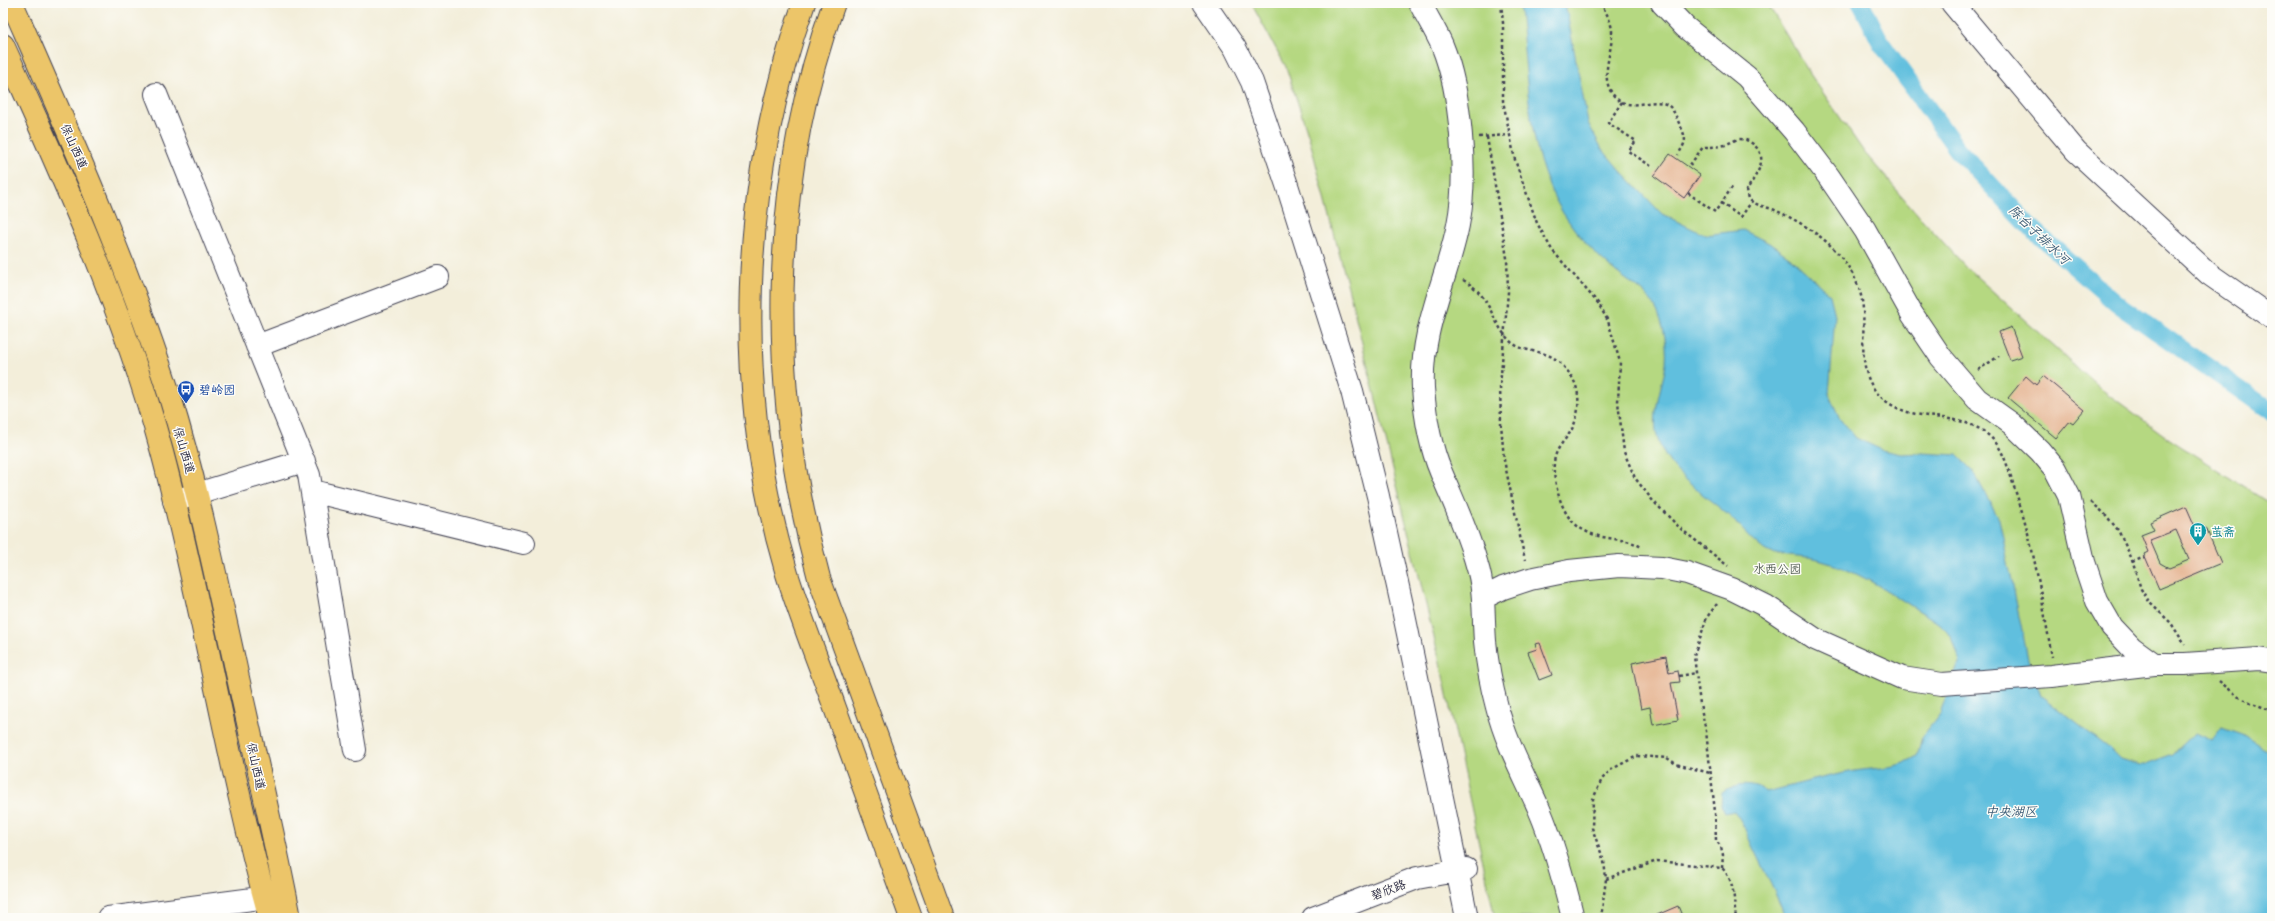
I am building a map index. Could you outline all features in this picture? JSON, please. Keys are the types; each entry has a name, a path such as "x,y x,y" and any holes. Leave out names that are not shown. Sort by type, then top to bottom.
{"main road":[{"name":"保山西道","path":"12,3 86,172 138,304 176,416 197,493 290,918"},
{"path":"804,3 789,44 777,93 765,152 756,210 751,299 757,423 763,469 787,572 911,918"},
{"path":"834,3 801,123 788,211 783,258 783,319 789,422 806,530 819,578 943,918"},
{"name":"保山西道","path":"3,45 90,242 147,402 174,501 267,908"}],"street":[{"path":"1204,3 1235,48 1252,82 1287,185 1352,391 1378,496 1462,874 1475,918"},
{"path":"1215,3 1239,38 1266,96 1358,387 1395,531 1439,734 1462,874 1467,918"},
{"path":"1420,3 1442,46 1453,85 1461,139 1463,176 1458,225 1430,320 1423,356 1423,388 1428,426 1440,470 1468,534 1478,568 1483,598 1489,676 1497,709 1517,762 1554,847 1573,918"},
{"path":"1662,3 1685,27 1747,77 1794,131 1829,177 1865,230 1912,314 1941,357 1976,399 2012,424 2040,451 2055,469 2066,489 2073,511 2084,562 2097,600 2112,627 2132,648 2154,664"},
{"path":"1952,3 2076,151 2209,274 2272,318"},
{"path":"156,94 309,475 355,750"},
{"path":"257,346 438,277"},
{"path":"174,501 304,461"},
{"path":"312,491 524,543"},
{"path":"1483,598 1503,588 1530,579 1569,571 1619,566 1662,568 1687,574 1732,589 1766,606 1815,639 1902,678 1942,684 2053,675 2154,664 2259,659 2272,661"},
{"name":"碧欣路","path":"1313,918 1417,878 1462,874"},
{"name":"碧欣路","path":"1340,918 1420,887 1462,874"},
{"path":"108,918 267,908 286,895"}],"path":[{"path":"1501,3 1504,22 1503,100 1509,135 1525,191 1548,243 1565,267 1598,303 1608,321 1620,362 1618,402 1624,452 1635,478 1653,501 1681,529 1732,569 1738,580 1732,589 1706,617 1694,656 1700,704 1706,731 1715,812 1716,840 1722,851 1722,868"},
{"path":"1600,3 1608,16 1612,30 1612,44 1605,77 1611,94 1622,102 1631,105 1658,102 1670,107 1676,115 1686,137 1685,143 1678,155"},
{"path":"1622,102 1608,122 1636,141 1628,151 1651,166"},
{"path":"1461,139 1509,135"},
{"path":"1487,137 1504,228 1507,258 1508,292 1500,386 1504,460 1521,548 1530,579"},
{"path":"1690,165 1703,147 1718,147 1738,139 1746,139 1757,148 1762,164 1759,172 1747,190 1752,202 1776,210 1810,229 1829,243 1848,265 1858,286 1864,307 1863,354 1868,375 1879,394 1898,408 1921,417 1963,421 1986,432 2000,448 2025,521 2034,557 2053,675"},
{"path":"1688,193 1715,212 1733,186"},
{"path":"1721,203 1741,217 1752,202"},
{"path":"1443,276 1455,276 1471,284 1489,303 1496,324 1511,342 1525,349 1552,357 1575,382 1578,400 1577,414 1572,429 1561,443 1555,456 1554,474 1559,498 1572,522 1586,532 1602,538 1637,543 1662,568"},
{"path":"1968,389 1979,370 1999,356"},
{"path":"2066,489 2080,494 2104,513 2118,530 2132,562 2141,589 2150,603 2171,623 2200,663 2221,684 2240,698 2272,710"},
{"path":"2132,562 2145,557"},
{"path":"1679,676 1696,673"},
{"path":"1601,918 1606,878 1604,861 1592,828 1592,814 1596,790 1602,779 1612,769 1637,756 1667,758 1676,764 1710,773"},
{"path":"1606,878 1657,861 1722,868 1730,876 1734,890 1736,918"}],"green space":[{"name":"水西公园","path":"1251,3 1767,3 1810,74 1864,152 1919,216 1967,268 2101,389 2168,438 2272,505 2272,918 1495,918 1440,662 1354,310 1309,137 1286,67"}],"water":[{"name":"中央湖区","path":"1519,3 1565,3 1588,123 1602,149 1662,214 1705,235 1743,230 1769,243 1792,259 1830,295 1835,315 1829,394 1839,417 1856,438 1882,450 1901,454 1922,453 1957,455 1973,471 1999,519 2028,659 2041,696 2109,748 2121,760 2140,766 2173,754 2195,733 2212,741 2222,728 2247,737 2272,754 2272,918 1785,918 1775,892 1740,820 1734,811 1725,813 1721,806 1722,793 1733,787 1744,785 1755,787 1766,792 1844,773 1894,766 1902,764 1917,756 1922,737 1940,714 1960,660 1952,638 1945,629 1937,622 1881,587 1857,574 1818,560 1767,552 1728,515 1689,483 1665,455 1656,434 1655,425 1657,406 1666,362 1665,336 1658,312 1646,295 1609,266 1592,250 1572,226 1556,201 1545,175 1531,119"}],"building":[{"path":"1670,154 1700,175 1684,198 1654,176"},
{"path":"2011,327 2022,356 2010,360 1999,332"},
{"path":"2026,376 2036,385 2043,376 2084,410 2073,423 2070,421 2056,438 2008,398"},
{"name":"茧斋","path":"2186,506 2197,531 2206,528 2221,563 2159,589 2144,554 2148,552 2141,535 2154,530 2150,522","holes":["2176,530 2189,560 2169,568 2160,563 2150,540"]},
{"path":"1540,643 1552,675 1539,680 1528,652 1537,649 1535,644"},
{"path":"1666,656 1669,673 1678,671 1680,682 1671,683 1678,720 1653,725 1650,707 1641,709 1632,663"},
{"path":"1678,906 1683,918 1658,918 1657,915"}],"waterway":[{"name":"陈台子排水河","path":"1861,3 1881,43 1957,149 2032,229 2116,303 2272,412"}],"place":[{"name":"碧岭园","path":"186,404"},
{"name":"茧斋","path":"2198,546"}]}
